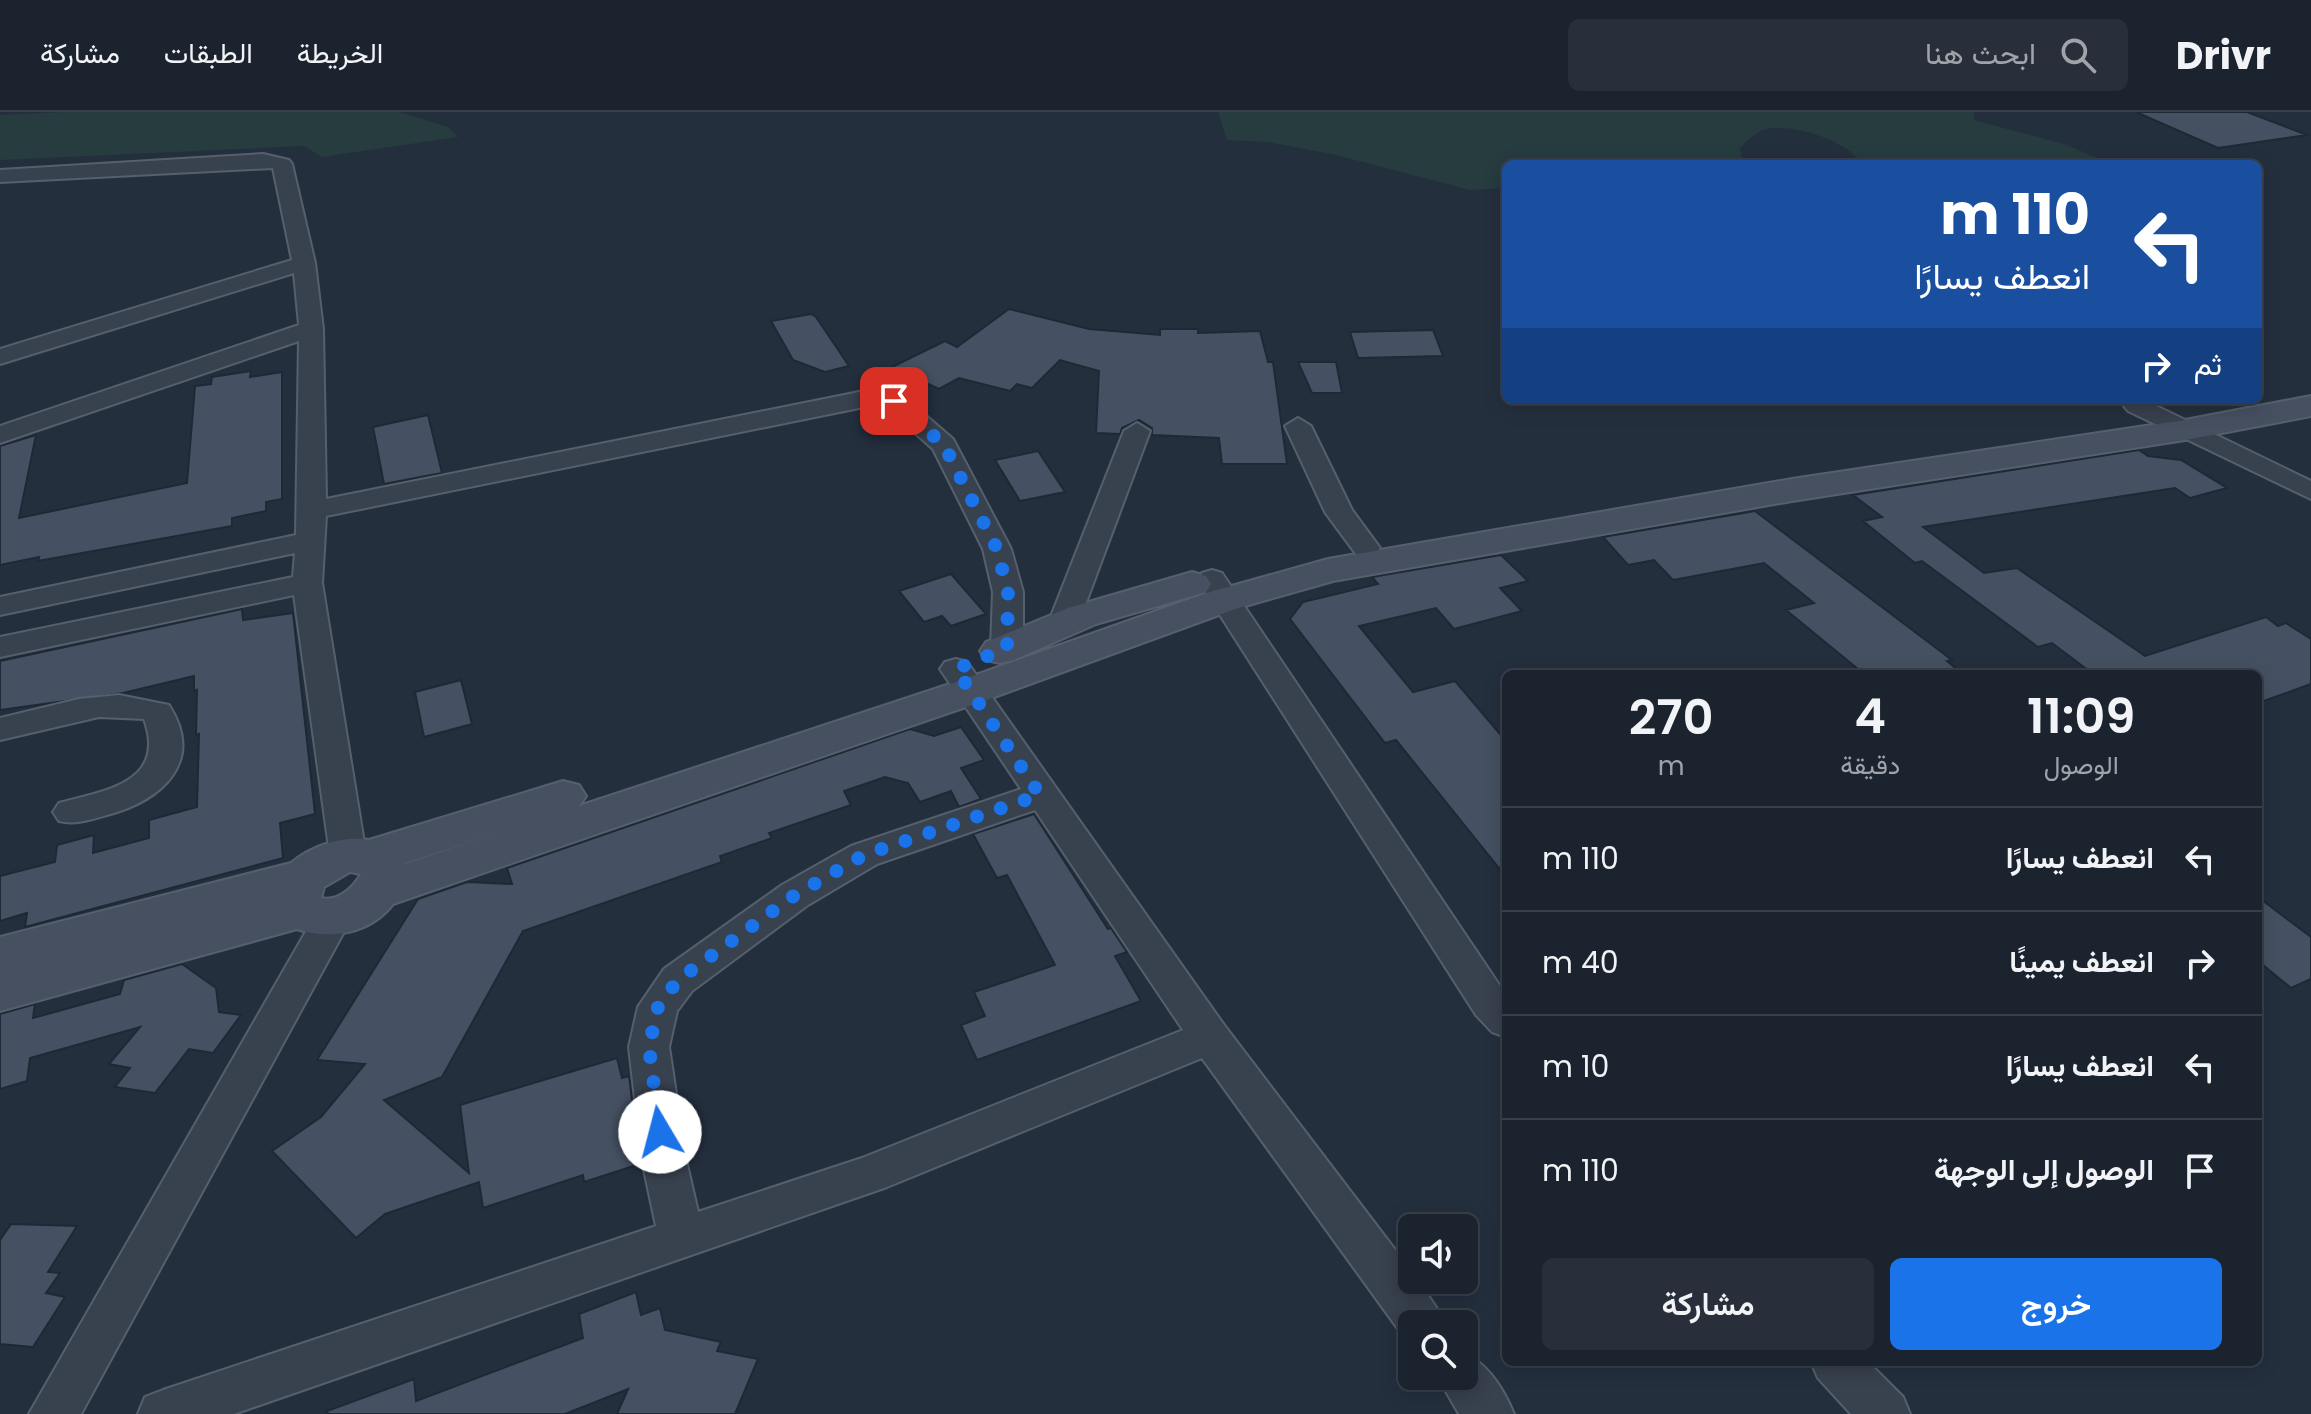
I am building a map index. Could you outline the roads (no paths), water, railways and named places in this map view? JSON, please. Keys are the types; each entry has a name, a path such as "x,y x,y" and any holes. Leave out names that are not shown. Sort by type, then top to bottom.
{"street":[{"path":"0,176 263,160 282,164 304,263 311,329 312,510 307,583 340,884 54,1414"},
{"path":"0,357 304,263"},
{"path":"0,435 311,329"},
{"path":"2262,384 2311,376"},
{"path":"312,510 854,399 884,399 894,401 944,445 997,549 1008,592 1007,648"},
{"path":"0,991 340,884 964,680 1218,590 1366,548 2172,409 2229,421 2311,406"},
{"path":"964,680 1007,648 1133,599 1218,590 1808,487 2172,409 2311,491"},
{"path":"1298,426 1339,512 1366,548"},
{"path":"1063,624 1137,431"},
{"path":"0,606 309,541"},
{"path":"0,647 307,583"},
{"path":"1218,590 1490,1004 1502,1017"},
{"path":"964,680 1040,795 1210,1037 1413,1310"},
{"path":"0,729 113,704 139,704 157,712 165,727 162,766 156,780 139,791 71,812"},
{"path":"681,1239 664,1160 649,1047 658,1007 678,980 795,895 864,855 1040,795"},
{"path":"0,956 340,884"},
{"path":"163,1414 871,1174 1210,1037"},
{"path":"1839,1366 1885,1414"},
{"path":"1471,1390 1489,1414"}]}
